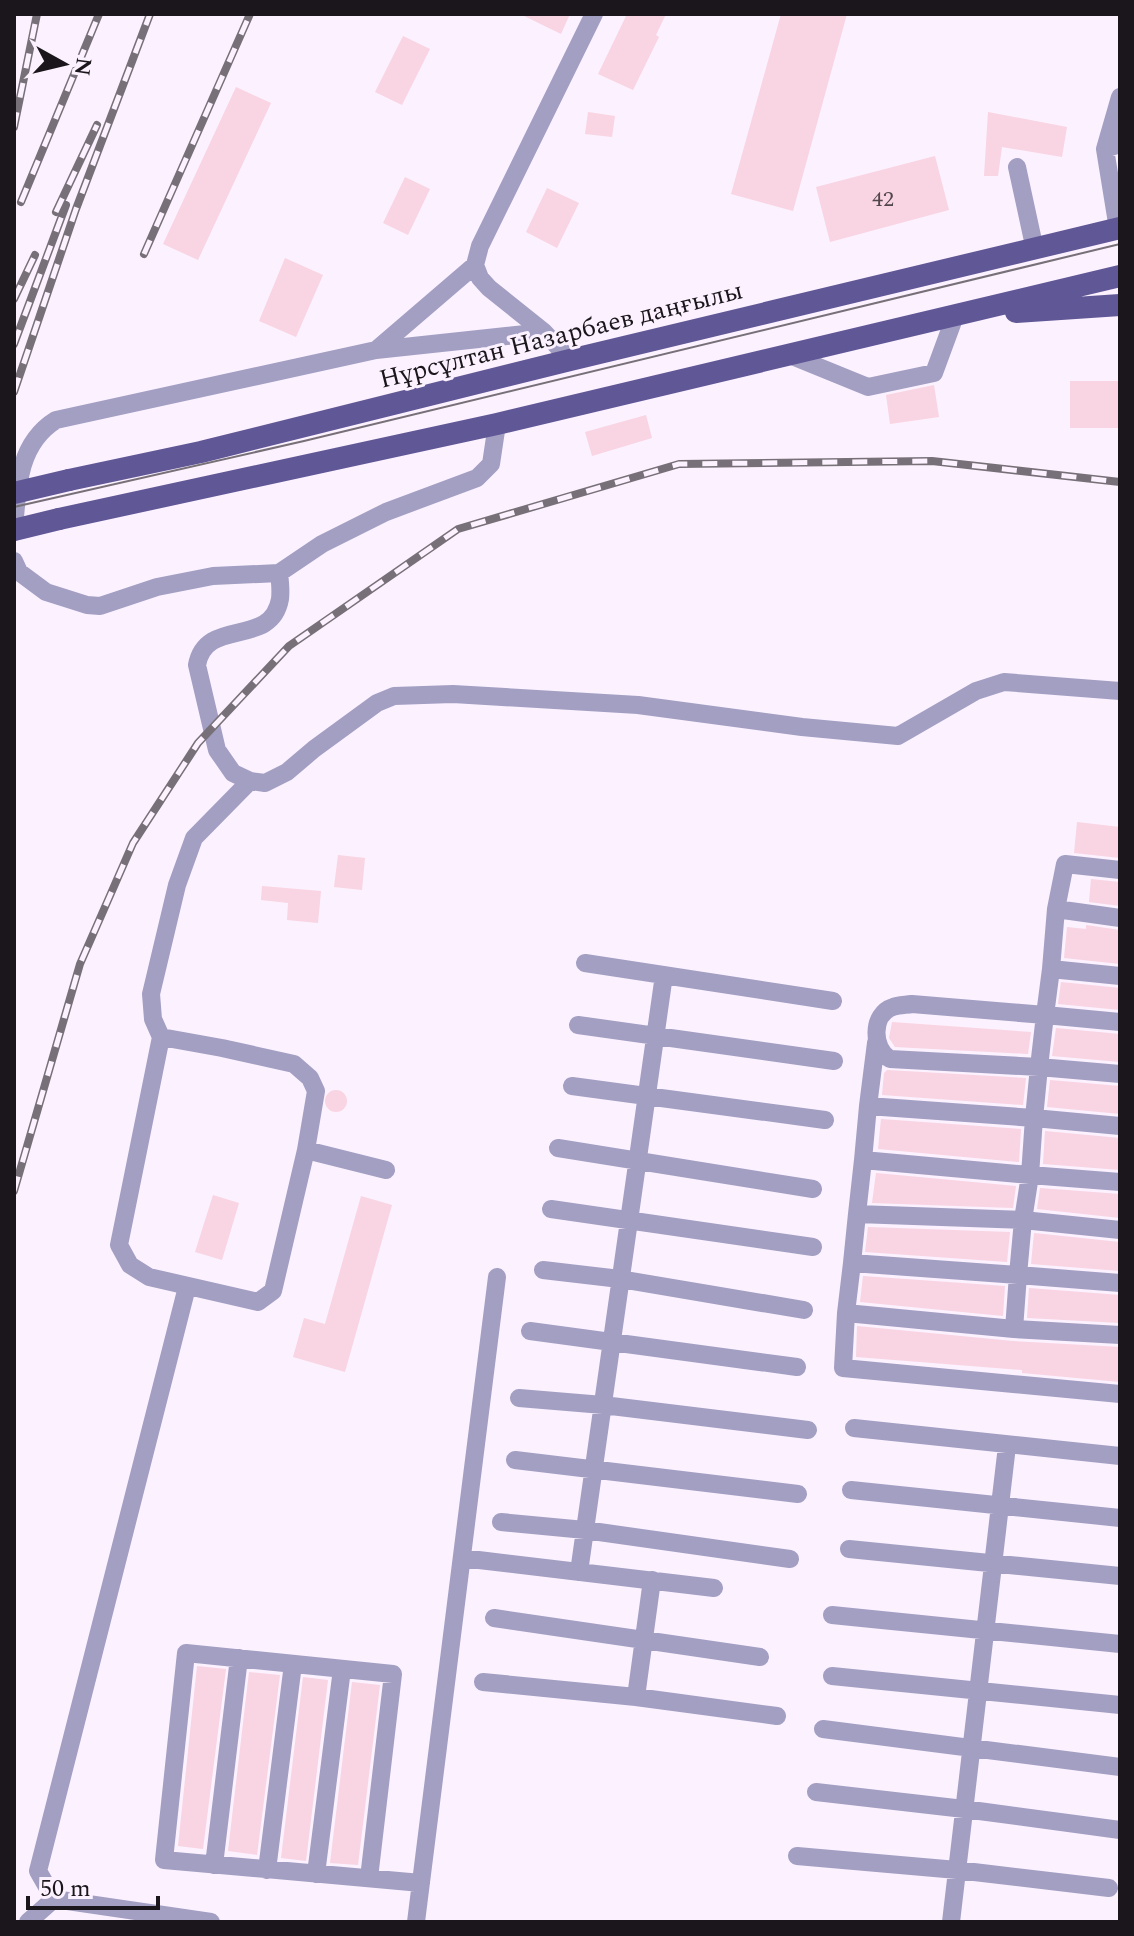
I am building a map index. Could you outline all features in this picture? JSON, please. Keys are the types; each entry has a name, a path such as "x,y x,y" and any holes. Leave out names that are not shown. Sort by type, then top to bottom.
{"main road":[{"name":"Нұрсұлтан Назарбаев даңғылы","path":"14,493 201,452 1119,229"},
{"path":"14,531 497,424 1120,276"},
{"path":"955,316 1120,305"}],"street":[{"path":"376,350 475,265 480,246 594,14"},
{"path":"1119,229 1112,147 1120,97"},
{"path":"1017,167 1035,250"},
{"path":"475,265 480,278 489,288 544,332 570,360"},
{"path":"787,354 868,387 934,373 955,316"},
{"path":"14,531 23,462 39,434 56,420 376,350 544,332"},
{"path":"14,561 19,572 46,592 100,606 157,587 213,576 279,573 322,544 386,512 477,478 491,464 497,424"},
{"path":"279,573 280,599 268,611 261,627 210,640 200,651 197,665 217,750 233,773 250,781 265,783 287,772 377,703 394,696 453,694 638,705 898,736 976,691 1004,682 1120,691"},
{"path":"161,1037 294,1064 310,1078 316,1091 306,1150 273,1291 258,1302 149,1277 130,1265 119,1245 161,1037 153,1019 151,994 177,885 194,838 250,781"},
{"path":"1014,1329 1056,909 1065,864 1120,870"},
{"path":"1056,909 1120,918"},
{"path":"585,963 833,1001"},
{"path":"1051,969 1120,976"},
{"path":"579,1572 664,975"},
{"path":"1120,1022 912,1004 890,1007 879,1018 846,1313 843,1368 1120,1394"},
{"path":"578,1025 834,1061"},
{"path":"876,1043 881,1054 890,1059 1120,1074"},
{"path":"572,1086 825,1120"},
{"path":"868,1106 1120,1126"},
{"path":"558,1148 813,1189"},
{"path":"306,1150 386,1170"},
{"path":"863,1160 1120,1182"},
{"path":"551,1209 813,1247"},
{"path":"857,1214 1023,1220 1120,1230"},
{"path":"852,1263 1120,1283"},
{"path":"543,1270 620,1279 804,1310"},
{"path":"416,1922 497,1277"},
{"path":"187,1287 38,1871 54,1899 147,1917 211,1922"},
{"path":"846,1313 1014,1329 1120,1335"},
{"path":"530,1331 797,1367"},
{"path":"519,1398 808,1430"},
{"path":"854,1428 1120,1456"},
{"path":"951,1922 1007,1446"},
{"path":"515,1460 594,1467 798,1494"},
{"path":"851,1490 1120,1518"},
{"path":"501,1522 585,1530 790,1559"},
{"path":"849,1549 1120,1576"},
{"path":"462,1558 714,1588"},
{"path":"636,1697 652,1580"},
{"path":"832,1615 1120,1644"},
{"path":"494,1618 760,1657"},
{"path":"369,1878 393,1674 186,1653 164,1860 421,1883"},
{"path":"214,1865 239,1658"},
{"path":"267,1870 293,1664"},
{"path":"316,1874 342,1669"},
{"path":"832,1676 1120,1705"},
{"path":"483,1682 636,1697 777,1716"},
{"path":"823,1729 1120,1767"},
{"path":"816,1792 1120,1830"},
{"path":"797,1856 1109,1888"},
{"path":"28,1922 54,1899"}],"building":[{"path":"520,14 570,14 561,34"},
{"path":"627,14 666,14 656,35 659,37 633,90 598,74"},
{"path":"781,14 847,14 793,211 731,194"},
{"path":"403,36 430,49 402,105 375,92"},
{"path":"236,87 271,103 198,260 163,244"},
{"path":"588,112 615,116 612,137 585,134"},
{"path":"988,112 1067,127 1062,157 1002,147 998,176 984,176"},
{"path":"935,156 949,210 830,242 816,187"},
{"path":"405,177 430,189 408,235 383,223"},
{"path":"547,188 579,203 557,248 526,232"},
{"path":"285,258 323,275 296,337 259,321"},
{"path":"1070,381 1120,381 1120,428 1070,428"},
{"path":"934,385 939,417 890,424 886,395"},
{"path":"646,415 652,438 592,456 585,432"},
{"path":"1077,822 1120,827 1120,858 1074,853"},
{"path":"338,855 365,858 362,890 334,887"},
{"path":"1091,879 1120,882 1120,906 1089,902"},
{"path":"262,886 321,891 318,923 287,920 288,903 261,900"},
{"path":"1086,925 1120,930 1120,964 1064,958 1067,927 1086,929"},
{"path":"1061,982 1120,988 1120,1010 1058,1004"},
{"path":"892,1022 1031,1032 1028,1054 895,1047 889,1038"},
{"path":"1056,1028 1120,1034 1120,1062 1052,1056"},
{"path":"887,1070 1026,1078 1023,1105 882,1095"},
{"path":"1050,1080 1120,1086 1120,1114 1047,1107"},
{"path":"336,1090 344,1093 347,1101 344,1109 336,1112 328,1109 325,1101 328,1093"},
{"path":"881,1119 1021,1129 1019,1162 878,1149"},
{"path":"1045,1131 1120,1138 1120,1170 1043,1164"},
{"path":"876,1173 1016,1186 1013,1208 872,1203"},
{"path":"1040,1188 1120,1194 1120,1218 1037,1209"},
{"path":"213,1195 239,1203 222,1260 195,1252"},
{"path":"361,1196 392,1205 345,1372 293,1357 304,1318 325,1324"},
{"path":"868,1227 1010,1232 1007,1262 865,1252"},
{"path":"1034,1233 1120,1242 1120,1271 1031,1264"},
{"path":"863,1276 1005,1286 1003,1316 860,1302"},
{"path":"1029,1288 1120,1295 1120,1323 1027,1318"},
{"path":"857,1326 1013,1341 1120,1347 1120,1382 1022,1373 1022,1370 856,1357"},
{"path":"197,1666 226,1669 203,1849 178,1846"},
{"path":"249,1672 280,1675 257,1855 228,1851"},
{"path":"303,1677 328,1680 306,1861 281,1858"},
{"path":"352,1682 380,1685 358,1865 330,1863"}],"tram line":[{"path":"14,507 304,441 1120,244"}],"railway":[{"path":"14,127 37,14"},
{"path":"21,202 99,14"},
{"path":"14,392 76,209 150,14"},
{"path":"144,254 250,14"},
{"path":"56,212 97,125"},
{"path":"14,344 66,205"},
{"path":"14,299 35,255"},
{"path":"14,1191 80,964 133,843 198,743 289,646 458,529 679,464 932,461 1120,482"}]}
